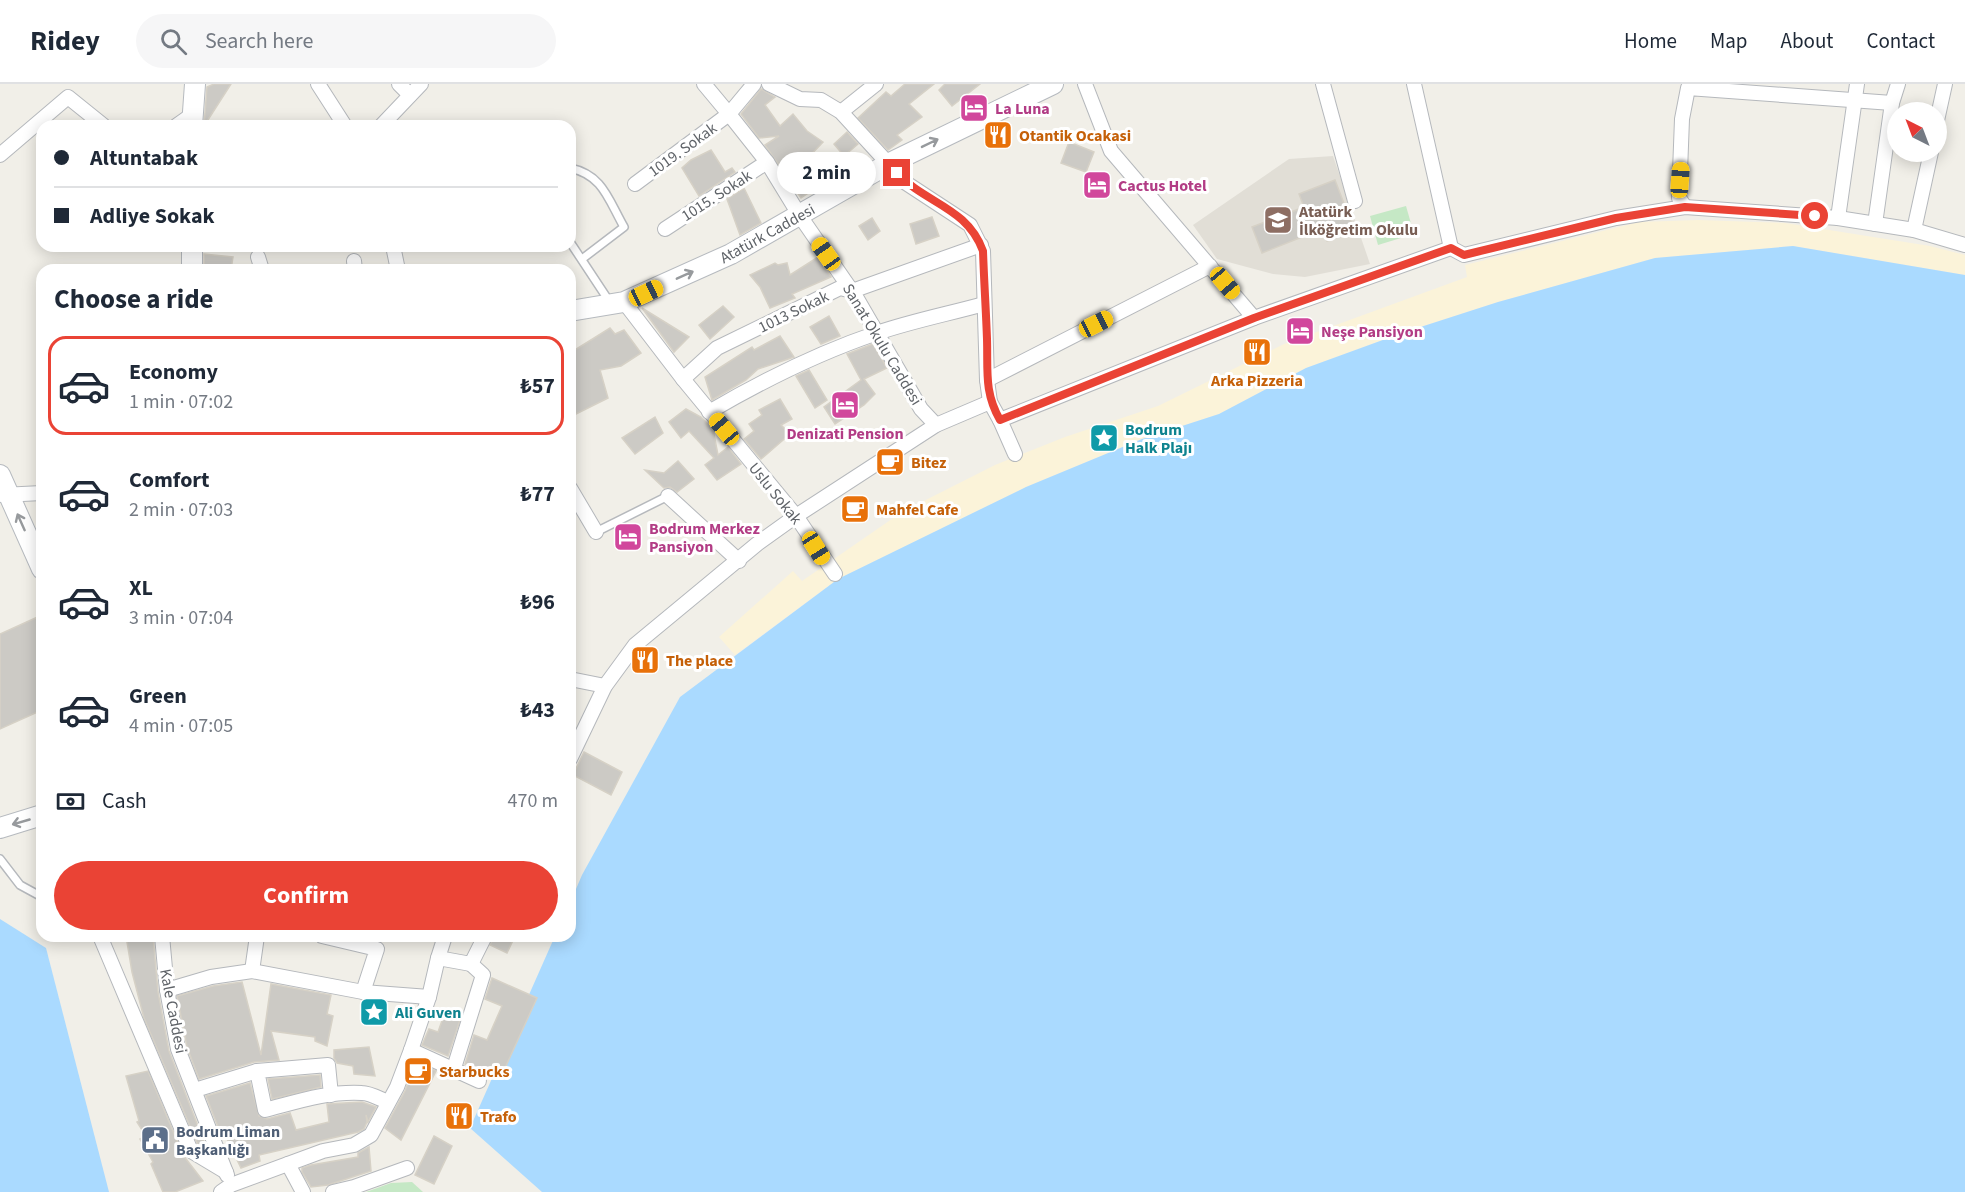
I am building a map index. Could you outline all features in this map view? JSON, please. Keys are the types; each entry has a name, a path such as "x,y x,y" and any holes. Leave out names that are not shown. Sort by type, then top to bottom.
{"street":[{"path":"61,84 69,97 97,120"},
{"path":"193,120 195,84"},
{"path":"318,84 341,120"},
{"path":"399,84 410,95"},
{"path":"387,120 421,84"},
{"name":"Sanat Okulu Caddesi","path":"704,84 766,162 852,291 921,410 936,426"},
{"name":"1019. Sokak","path":"634,184 729,114 754,84"},
{"path":"769,84 800,99 821,100 841,112 906,183 970,225 983,251 987,380 990,402 1015,454"},
{"path":"841,112 876,84"},
{"name":"Atatürk Caddesi","path":"576,310 618,304 731,254 888,164 1053,84"},
{"path":"1084,84 1111,151 1254,318"},
{"path":"1323,84 1355,201"},
{"path":"1414,84 1451,248"},
{"path":"1838,218 1857,84"},
{"path":"1892,102 1898,84"},
{"path":"1941,102 1945,84"},
{"path":"1685,207 1679,198 1682,119 1688,88 1887,102"},
{"path":"42,120 69,97"},
{"path":"0,155 36,125"},
{"path":"1875,224 1887,139"},
{"name":"1015. Sokak","path":"665,229 766,162"},
{"path":"1914,230 1929,162"},
{"path":"1000,420 1254,318 1451,248 1464,255 1616,218 1685,207 1838,218 1914,230 1965,245"},
{"name":"1013 Sokak","path":"683,379 717,348 840,288 852,291 981,245"},
{"path":"987,380 1210,266"},
{"name":"Uslu Sokak","path":"618,304 796,516 835,574"},
{"path":"709,412 754,386 875,333 984,304"},
{"path":"576,746 605,686 635,645 757,544 796,516 936,426 990,402"},
{"path":"0,475 4,494 36,557"},
{"path":"4,494 36,493"},
{"path":"668,496 739,561"},
{"path":"576,498 596,532"},
{"path":"576,680 605,686"},
{"path":"0,828 36,817"},
{"path":"103,942 191,1151 226,1183 323,1151 354,1145 371,1135 411,1050 429,997 443,942"},
{"name":"Kale Caddesi","path":"163,942 167,990 178,1049 195,1090 226,1183"},
{"path":"252,971 256,942"},
{"path":"363,992 379,942"},
{"path":"471,964 482,942"},
{"path":"438,958 471,964 483,975 454,1068"},
{"path":"167,990 211,977 252,971 363,992 429,997"},
{"path":"411,1050 479,1081"},
{"path":"195,1090 257,1071 328,1065 331,1095"},
{"path":"257,1071 265,1110 331,1095 363,1093 388,1102"},
{"path":"288,1164 303,1192"},
{"path":"333,1192 407,1168"}],"lane":[{"path":"576,169 587,172 600,184 624,227 582,259"},
{"path":"576,250 618,304"},
{"path":"596,532 668,496"},
{"path":"0,859 20,885 36,894"}],"shaded area":[{"name":"Atatürk İlköğretim Okulu","path":"1333,156 1370,264 1305,277 1273,274 1217,259 1193,225 1289,159"}],"green space":[{"path":"1406,206 1414,234 1378,245 1370,216"},
{"path":"412,1182 423,1192 366,1192 391,1183"}],"sand":[{"name":"Bodrum Halk Plajı","path":"1698,220 1785,223 1930,246 1965,255 1965,275 1793,246 1655,258 1498,302 1402,333 1306,368 1219,414 1142,439 1026,487 838,579 735,655 719,637 793,571 802,581 902,512 995,465 1065,437 1158,406 1284,344 1467,277 1465,265 1639,222"}],"water":[{"path":"1793,246 1965,275 1965,1192 542,1192 470,1128 552,942 576,942 576,889 680,697 838,579 1026,487 1142,439 1219,414 1306,368 1402,333 1498,302 1655,258"},
{"path":"0,919 46,948 109,1192 0,1192"}],"building":[{"path":"214,84 231,84 208,120 204,120 207,87"},
{"path":"905,84 934,84 909,104 922,117 897,135 902,140 888,150 858,118 886,92 891,96"},
{"path":"945,84 980,84 952,106 939,90"},
{"path":"761,89 775,97 765,105 780,126 793,114 807,131 823,142 801,165 805,169 802,171 814,189 801,198 765,145 779,136 759,138 741,114"},
{"path":"847,132 858,144 844,156 834,144"},
{"path":"1069,142 1094,152 1086,172 1061,163"},
{"path":"711,150 725,172 732,168 735,172 699,196 682,168 691,160"},
{"path":"1335,180 1353,227 1340,231 1342,235 1327,241 1322,229 1262,253 1252,227 1304,207 1299,194"},
{"path":"744,188 761,223 740,235 727,199"},
{"path":"932,217 939,236 916,244 910,224"},
{"path":"872,218 880,231 868,240 859,226"},
{"path":"204,254 233,257 232,264 204,264"},
{"path":"818,257 831,277 792,294 795,298 770,308 760,287 750,275 775,263 778,265 787,263 790,275"},
{"path":"723,306 734,317 710,339 699,325"},
{"path":"642,308 689,337 674,352"},
{"path":"829,316 840,336 821,344 810,327"},
{"path":"610,328 615,334 624,330 641,353 621,366 600,370 608,398 576,414 576,349"},
{"path":"780,336 794,357 758,369 746,380 712,400 705,377 752,347 754,350"},
{"path":"873,344 887,368 864,379 875,394 864,405 835,424 824,407 861,380 847,354"},
{"path":"809,370 827,400 815,408 796,376"},
{"path":"780,399 792,419 781,425 790,434 761,459 744,439 754,431 749,424 762,415 759,410"},
{"path":"686,409 701,417 713,429 718,455 728,447 741,464 717,480 705,465 714,458 689,431 681,438 669,422"},
{"path":"655,417 663,433 635,454 622,438"},
{"path":"678,461 694,479 677,492 670,487 664,488 645,470 664,473"},
{"path":"36,618 36,713 0,729 0,634"},
{"path":"584,752 622,772 611,795 576,777 576,769"},
{"path":"127,942 154,942 158,992 169,1051 206,1147 204,1148 198,1145 144,1018"},
{"path":"491,942 512,942 507,953 490,945"},
{"path":"492,978 537,998 500,1079 465,1064 474,1035 487,1040 502,1006 485,999"},
{"path":"242,982 261,1055 271,984 331,995 327,1014 333,1016 327,1046 315,1041 315,1037 271,1031 279,1060 254,1062 199,1079 187,1047 177,996 213,986"},
{"path":"444,1015 460,1020 448,1056 422,1045 429,1029 438,1032"},
{"path":"369,1047 375,1076 354,1074 353,1066 337,1063 334,1058 334,1050"},
{"path":"416,1062 436,1071 401,1140 385,1128 405,1091"},
{"path":"148,1071 183,1155 203,1181 175,1192 163,1192 151,1164 153,1162 140,1139 146,1136 137,1122 139,1121 126,1076"},
{"path":"320,1075 321,1087 272,1099 268,1079"},
{"path":"250,1083 259,1116 267,1119 290,1113 296,1130 329,1122 327,1104 362,1102 376,1107 368,1122 366,1115 367,1122 364,1129 358,1132 259,1155 260,1161 241,1168 225,1135 222,1137 206,1096"},
{"path":"434,1136 452,1146 434,1184 415,1175"},
{"path":"369,1147 371,1171 328,1185 311,1187 302,1172 302,1168 311,1165 358,1157 358,1153"}],"place":[{"name":"La Luna","path":"974,108"},
{"name":"Otantik Ocakasi","path":"998,135"},
{"name":"Cactus Hotel","path":"1097,185"},
{"name":"Atatürk İlköğretim Okulu","path":"1278,220"},
{"name":"Neşe Pansiyon","path":"1300,331"},
{"name":"Arka Pizzeria","path":"1257,352"},
{"name":"Denizati Pension","path":"845,405"},
{"name":"Bodrum Halk Plajı","path":"1104,438"},
{"name":"Bitez","path":"890,462"},
{"name":"Mahfel Cafe","path":"855,509"},
{"name":"Bodrum Merkez Pansiyon","path":"628,537"},
{"name":"The place","path":"645,660"},
{"name":"Ali Guven","path":"374,1012"},
{"name":"Starbucks","path":"418,1071"},
{"name":"Trafo","path":"459,1116"},
{"name":"Bodrum Liman Başkanlığı","path":"155,1140"}],"route":[{"path":"897,173 906,183 970,225 981,245 987,338 987,380 990,402 1000,420 1254,318 1451,248 1464,255 1616,218 1685,207 1815,216"}]}
